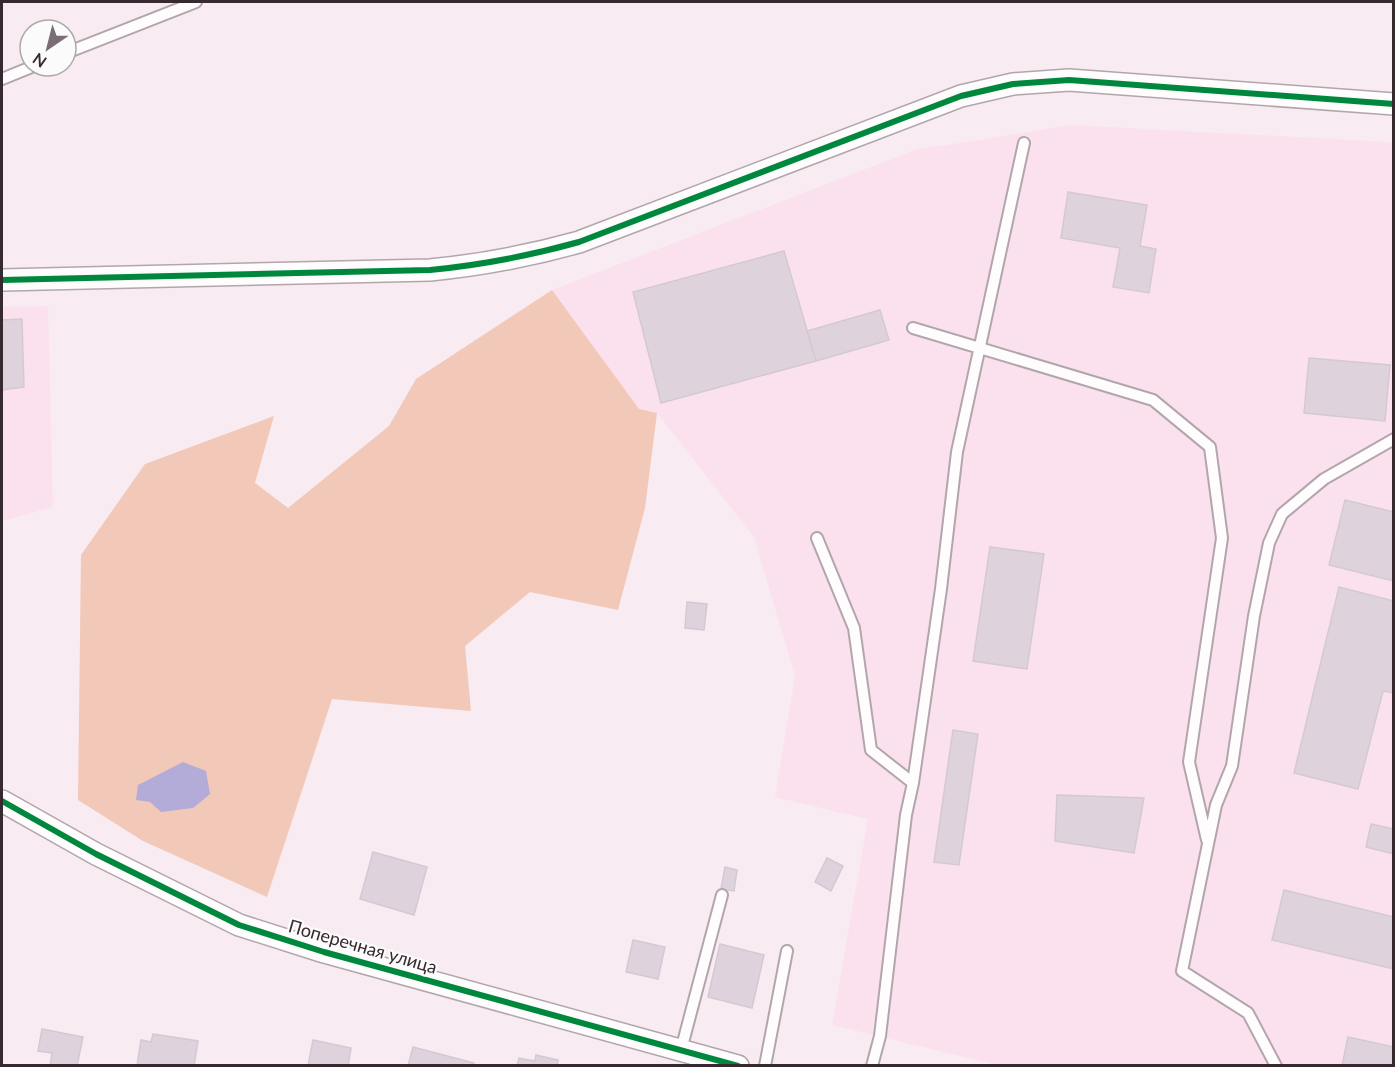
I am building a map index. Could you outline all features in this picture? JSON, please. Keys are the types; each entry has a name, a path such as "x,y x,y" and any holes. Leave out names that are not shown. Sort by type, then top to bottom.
{"street":[{"path":"2,280 430,270 480,265 531,255 579,242 961,96 1013,84 1069,80 1394,105"},
{"name":"Поперечная улица","path":"2,801 107,860 238,925 324,952 738,1065"}],"lane":[{"path":"78,48 196,2"},
{"path":"2,79 18,72"},
{"path":"872,1065 880,1036 906,815 913,783 941,589 957,452 1024,143"},
{"path":"913,328 1153,400 1210,447 1222,538 1189,762 1208,845"},
{"path":"1276,1065 1248,1013 1182,970 1216,805 1232,766 1254,615 1269,543 1282,514 1324,479 1394,439"},
{"path":"818,538 854,628 871,750 913,783"},
{"path":"681,1050 722,895"},
{"path":"765,1065 787,951"}],"shaded area":[{"path":"1070,125 1393,143 1393,1065 997,1065 832,1025 868,819 775,797 795,676 754,537 657,413 639,409 552,290 915,150"},
{"path":"552,290 639,409 657,413 645,508 618,610 530,592 465,646 471,711 332,699 267,897 143,841 78,800 81,555 145,464 274,416 255,483 288,508 389,426 416,379"},
{"path":"48,306 53,507 2,521 2,307"},
{"path":"183,762 206,771 210,794 193,808 161,812 150,802 136,800 138,785"}],"building":[{"path":"1068,192 1147,205 1140,246 1156,249 1149,293 1113,287 1120,248 1061,238"},
{"path":"784,251 816,361 661,403 633,292"},
{"path":"880,310 889,340 816,361 807,331"},
{"path":"22,319 24,387 2,390 2,320"},
{"path":"1309,358 1390,365 1385,421 1304,413"},
{"path":"1345,500 1394,512 1394,581 1329,565"},
{"path":"990,547 1044,554 1027,669 973,661"},
{"path":"1339,587 1394,601 1394,693 1383,691 1358,789 1294,773"},
{"path":"687,602 707,604 704,630 685,628"},
{"path":"953,730 978,734 959,865 934,862"},
{"path":"1057,795 1144,798 1134,853 1055,841"},
{"path":"1371,824 1394,829 1394,854 1366,847"},
{"path":"373,852 427,867 414,915 360,899"},
{"path":"827,858 843,866 831,891 815,882"},
{"path":"725,867 737,870 734,891 721,889"},
{"path":"1284,890 1394,917 1394,969 1272,940"},
{"path":"633,940 665,947 658,979 626,972"},
{"path":"720,944 764,955 752,1008 708,997"},
{"path":"42,1029 83,1037 77,1066 50,1066 52,1053 38,1051"},
{"path":"153,1034 198,1041 194,1066 137,1066 141,1040 151,1042"},
{"path":"1348,1037 1394,1047 1394,1066 1342,1066"},
{"path":"313,1040 351,1048 348,1066 308,1066"},
{"path":"413,1047 474,1063 473,1066 408,1066"},
{"path":"536,1055 558,1060 557,1066 517,1066 519,1058 535,1061"}],"cycle path":[{"path":"2,280 430,270 542,252 579,242 961,96 1013,84 1069,80 1394,104"},
{"path":"2,801 96,854 239,925 324,952 738,1066"}]}
